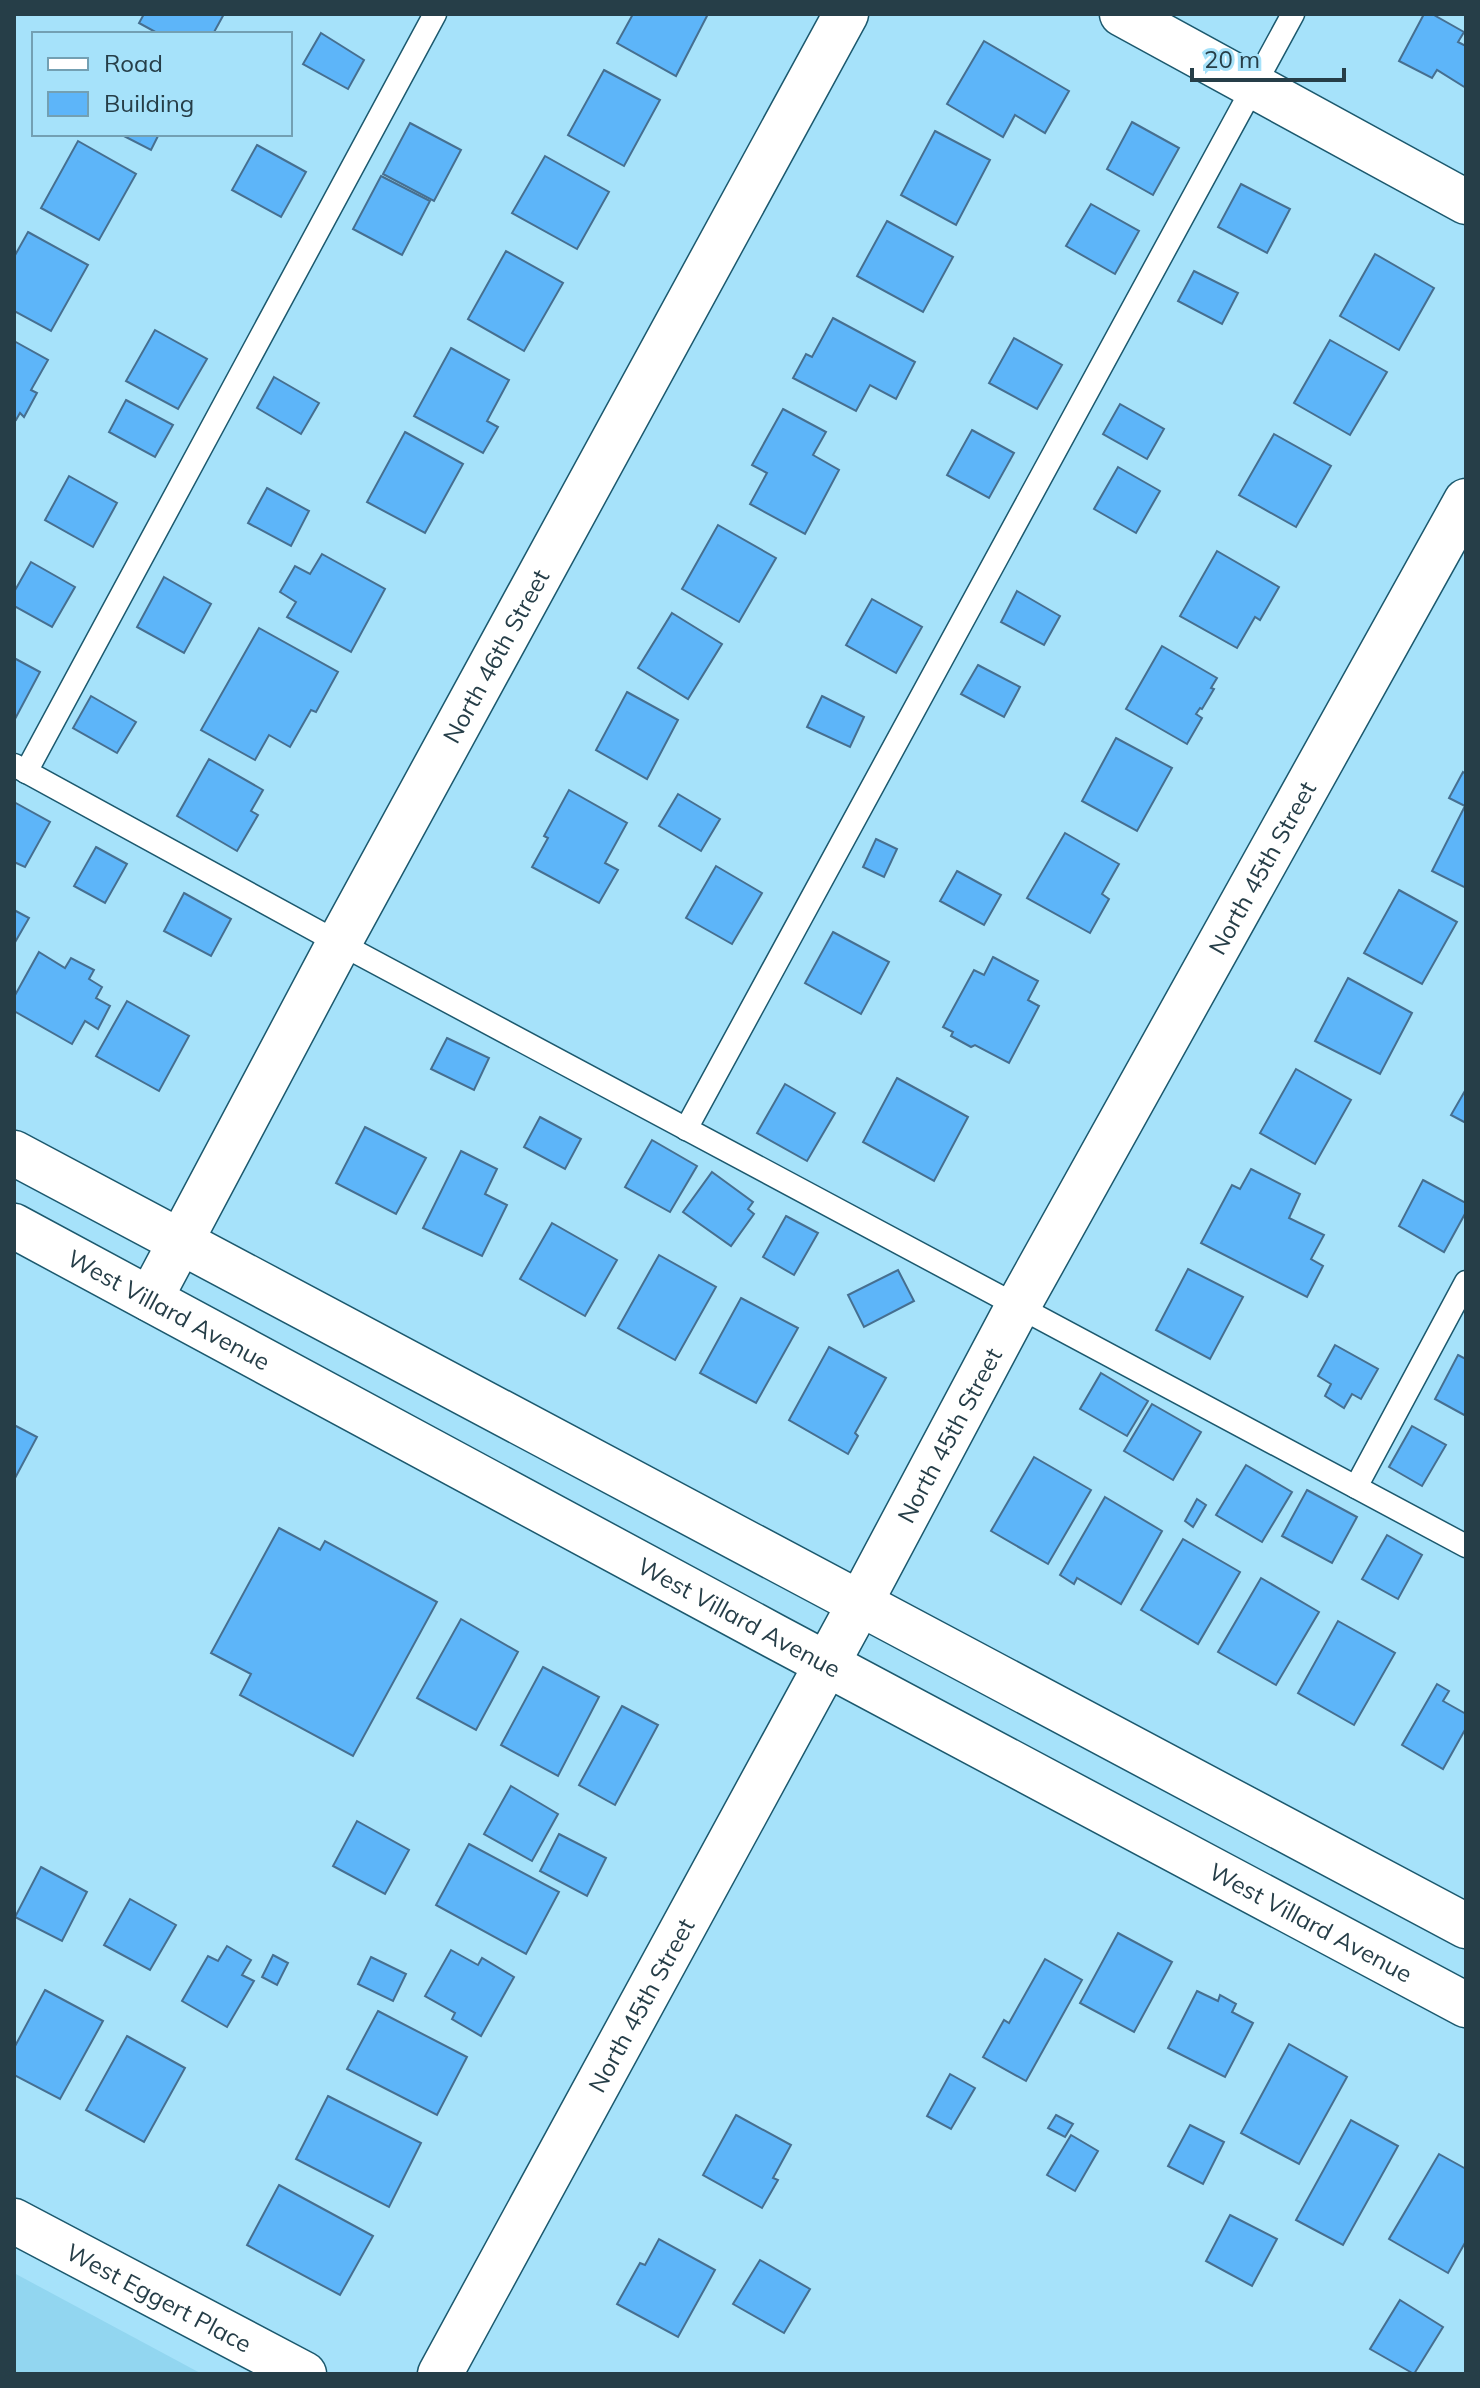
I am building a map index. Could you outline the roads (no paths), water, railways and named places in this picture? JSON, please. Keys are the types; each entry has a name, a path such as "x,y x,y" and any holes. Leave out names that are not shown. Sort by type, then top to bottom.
{"street":[{"name":"North 46th Street","path":"150,1299 339,943 846,14"},
{"path":"1122,14 1466,202"},
{"name":"North 45th Street","path":"440,2374 860,1603 1018,1306 1466,501"},
{"path":"14,1153 1466,1926"},
{"name":"West Villard Avenue","path":"14,1226 1466,2005"},
{"name":"West Eggert Place","path":"14,2221 304,2374"}],"lane":[{"path":"435,14 20,769 1466,1546"},
{"path":"686,1129 1293,14"},
{"path":"1356,1487 1466,1282"}]}
